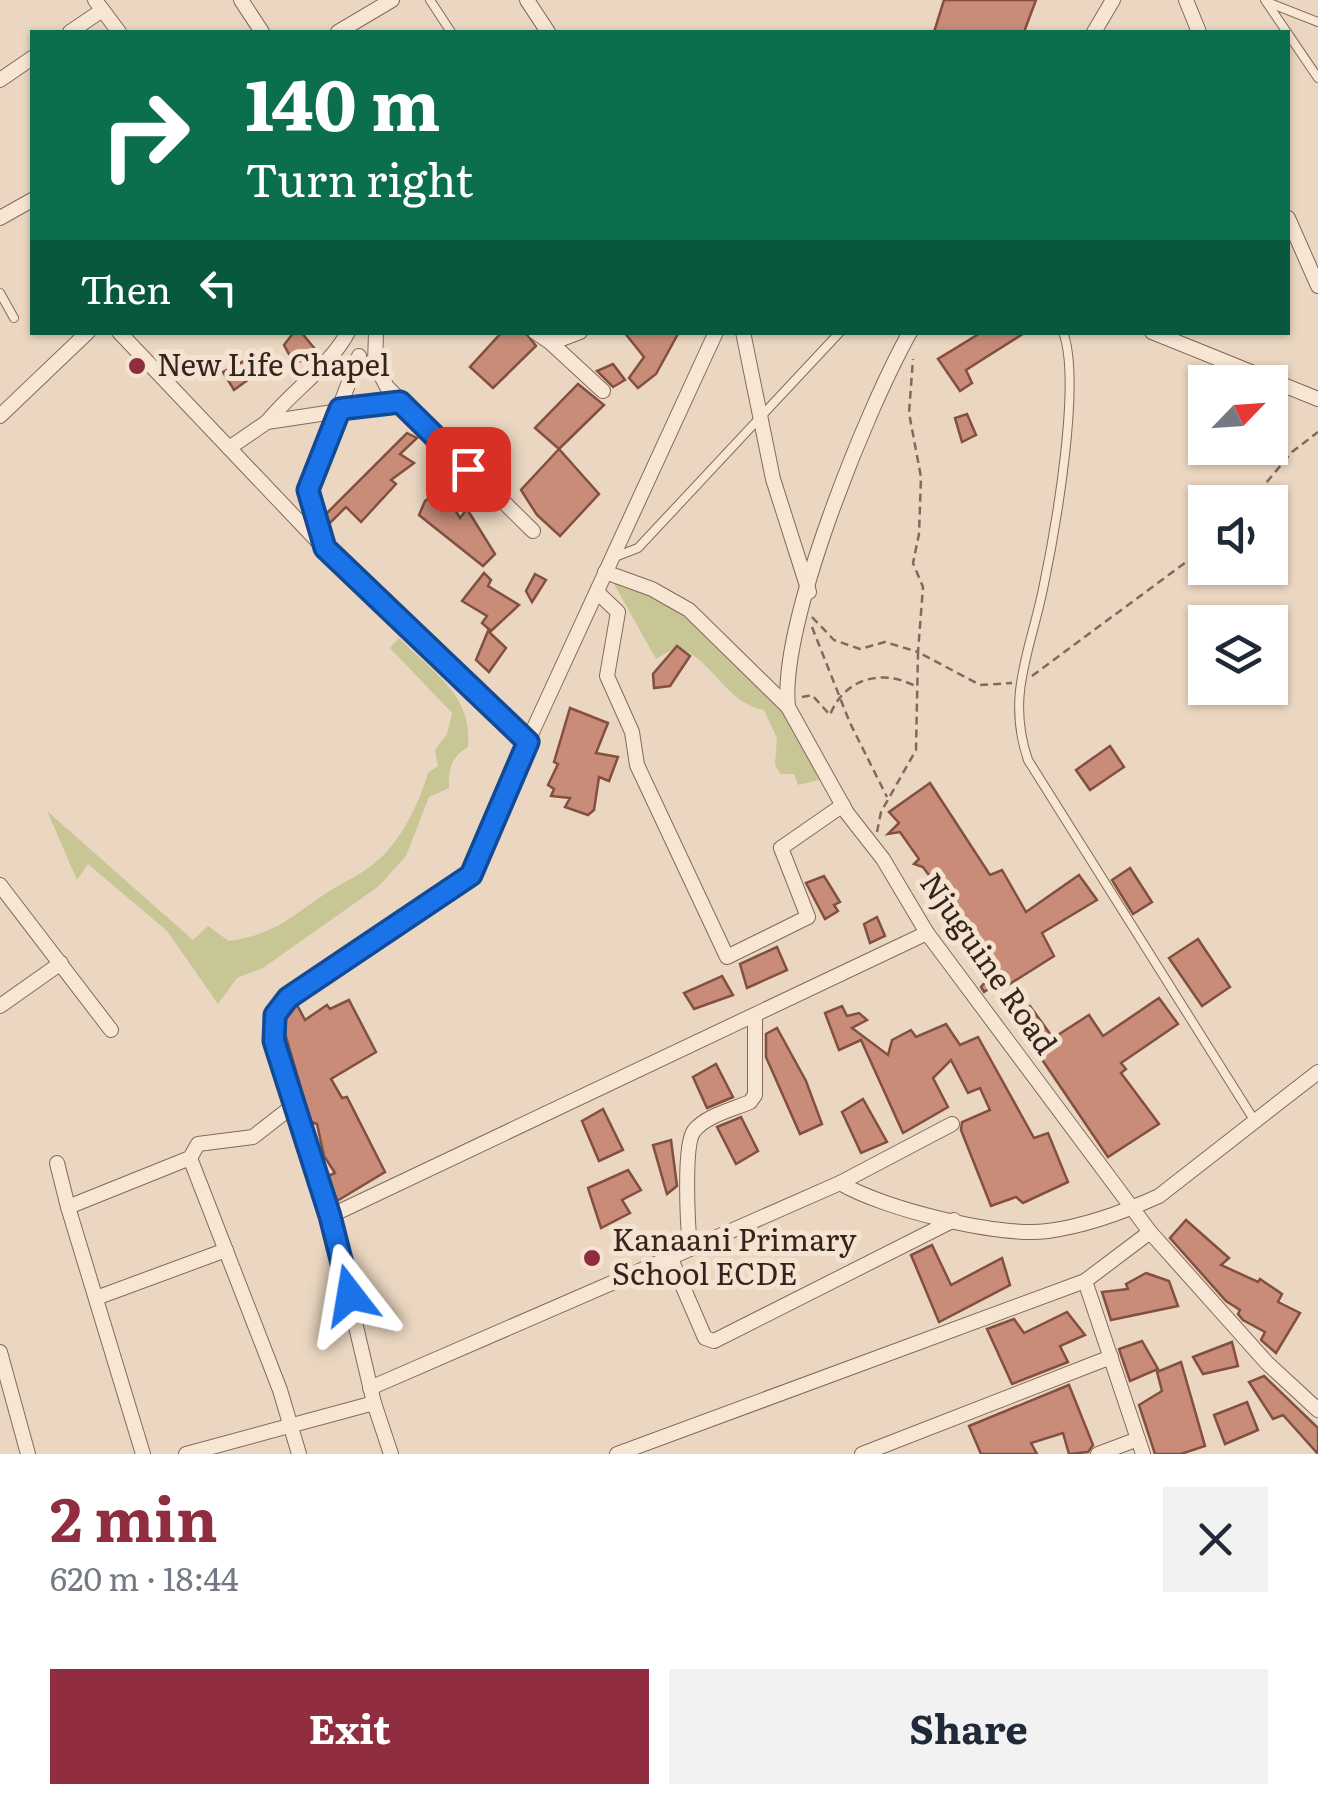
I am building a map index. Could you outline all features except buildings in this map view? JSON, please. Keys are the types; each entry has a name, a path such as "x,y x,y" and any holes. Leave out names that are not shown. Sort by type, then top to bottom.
{"street":[{"path":"241,0 261,30"},
{"path":"341,30 392,0"},
{"path":"527,0 547,30"},
{"path":"1095,30 1113,0"},
{"path":"1186,0 1198,30"},
{"path":"72,30 98,6 117,30"},
{"path":"0,80 30,59"},
{"path":"0,218 30,201"},
{"path":"1290,223 1318,286"},
{"path":"0,416 85,335"},
{"path":"122,335 325,548 528,742"},
{"path":"375,364 376,335"},
{"path":"539,335 603,391"},
{"path":"551,343 572,335"},
{"path":"391,1454 372,1395 330,1216 274,1041 273,1024 281,1004 471,875 715,335"},
{"path":"744,335 759,418 788,533 809,592"},
{"path":"788,703 785,672 807,612 809,592 863,429 909,335"},
{"path":"1159,335 1318,399"},
{"path":"228,448 266,422 344,340 375,364 400,402 534,531"},
{"path":"325,548 308,490 360,356"},
{"path":"266,422 400,402"},
{"name":"Njuguine Road","path":"609,565 690,610 788,703 842,805 927,933 1132,1208 1267,1363 1318,1410"},
{"path":"596,592 618,612 606,676 632,732 637,765 727,957 808,917 781,848 842,805"},
{"path":"0,885 111,1030"},
{"path":"330,1216 927,933"},
{"path":"0,1006 61,964"},
{"path":"690,1249 686,1194 690,1137 696,1127 750,1102 755,1095 755,1016"},
{"path":"840,1184 869,1200 954,1220 1047,1231 1132,1208 1159,1196 1318,1072"},
{"path":"68,1208 190,1158 198,1144 253,1137 294,1105"},
{"path":"186,1454 291,1426 372,1395 840,1184 952,1124"},
{"path":"190,1158 299,1454"},
{"path":"57,1163 143,1454"},
{"path":"671,1260 705,1338 714,1341 954,1220"},
{"path":"616,1454 1085,1281 1150,1232"},
{"path":"96,1298 226,1250"},
{"path":"1085,1281 1143,1454"},
{"path":"0,1352 28,1454"},
{"path":"862,1454 1111,1357"},
{"path":"1098,1454 1138,1438"}],"lane":[{"path":"430,0 450,30"},
{"path":"1266,1 1318,22"},
{"path":"1266,1 1286,30"},
{"path":"1290,37 1318,78"},
{"path":"0,293 14,318"},
{"path":"609,565 638,548 837,335"},
{"path":"1064,335 1073,379 1044,588 1016,715 1028,760 1256,1123"}],"path":[{"path":"874,848 888,798 916,750 922,587 913,563 919,534 920,477 909,413 916,348"},
{"path":"1264,485 1292,452 1318,432"},
{"path":"807,612 834,640 860,649 884,642 918,652 980,685 1020,684 1188,560"},
{"path":"807,612 816,643 888,798"},
{"path":"788,703 812,695 830,715 848,686 870,678 898,676 916,686"}],"shaded area":[{"path":"614,584 652,589 689,610 788,707 827,778 798,785 794,774 780,774 775,764 777,738 764,710 739,699 689,652 677,647 656,659"},
{"path":"399,638 448,686 464,713 468,747 452,764 449,788 429,797 406,856 379,886 263,968 237,978 218,1004 167,931 88,864 77,880 47,811 193,940 208,926 229,941 277,926 364,871 386,852 409,820 428,773 438,766 435,750 447,734 452,713 390,648"}],"place":[{"name":"New Life Chapel","path":"137,366"},
{"name":"Kanaani Primary School ECDE","path":"592,1258"}],"route":[{"path":"350,1295 330,1216 274,1041 275,1015 288,998 471,875 528,742 325,548 308,490 340,409 400,402 468,469"}]}
